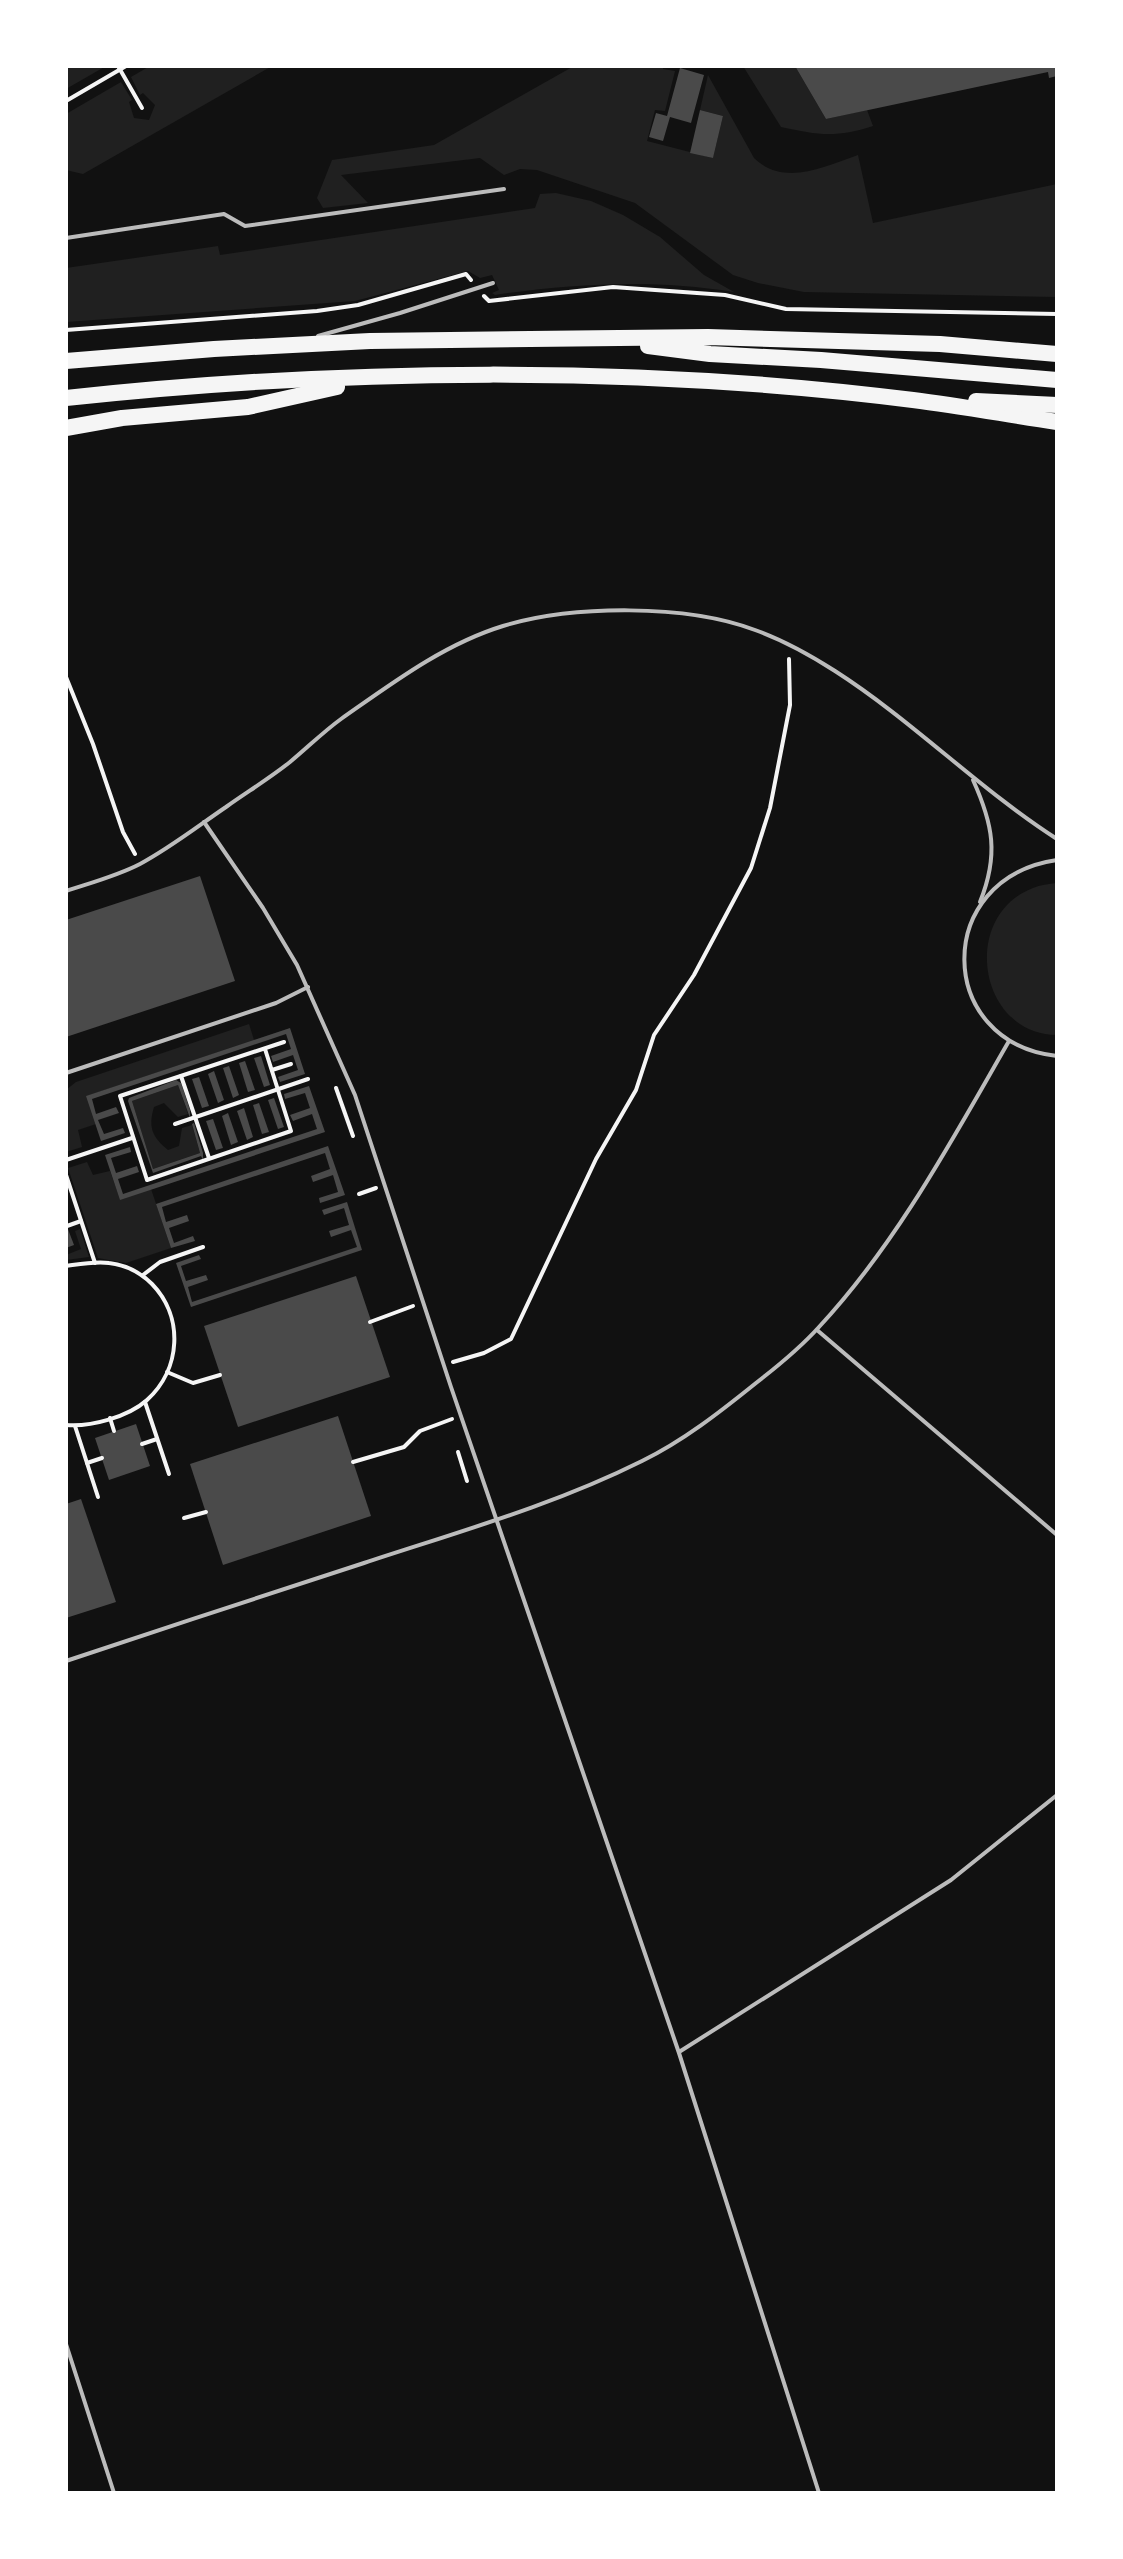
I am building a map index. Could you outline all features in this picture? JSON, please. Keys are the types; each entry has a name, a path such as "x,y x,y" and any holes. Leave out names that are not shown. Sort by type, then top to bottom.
{"highway":[{"path":"66,361 289,344 442,339 708,337 862,341 1057,354"},
{"path":"592,339 710,354 1057,380"},
{"path":"66,398 377,377 609,378 761,386 914,400 1057,405"},
{"path":"66,428 122,418 248,407 377,377"},
{"path":"914,400 1057,422"}],"lane":[{"path":"66,238 224,214 245,226 504,189"},
{"path":"289,344 493,283"},
{"path":"66,891 139,864 289,763 331,726 373,696 462,643 503,626 554,615 629,610 714,619 753,629 789,644 867,693 972,778 1057,839"},
{"path":"972,778 987,811 992,835 990,873 964,947 964,969 969,991 990,1025 1009,1041 1031,1051 1057,1056"},
{"path":"204,822 263,908 308,987 355,1095 461,1416 679,2053 819,2493"},
{"path":"976,911 987,895 1017,871 1057,860"},
{"path":"66,1073 276,1003 308,987"},
{"path":"66,1661 497,1520 604,1479 687,1435 760,1380 817,1330 884,1247 949,1145 1009,1041"},
{"path":"817,1330 1057,1535"},
{"path":"679,2053 951,1880 1057,1795"},
{"path":"66,2344 114,2493"}],"path":[{"path":"66,101 126,66"},
{"path":"119,68 142,108"},
{"path":"66,330 344,307 466,274 489,301 613,287 725,295 786,309 1057,314"},
{"path":"444,1365 484,1353 511,1339 596,1159 636,1090 654,1035 694,975 751,868 770,808 790,705 789,644"},
{"path":"66,677 123,832 139,864"},
{"path":"265,1049 291,1131 147,1180 120,1096 284,1042"},
{"path":"272,1070 291,1064"},
{"path":"181,1076 209,1158"},
{"path":"175,1124 308,1079"},
{"path":"336,1086 357,1145"},
{"path":"66,1160 133,1138"},
{"path":"66,1175 95,1263"},
{"path":"67,1226 81,1221"},
{"path":"143,1275 160,1262 203,1247"},
{"path":"66,1266 111,1263 143,1275 160,1292 173,1320 176,1338 167,1372 145,1402 110,1418 75,1426 66,1425"},
{"path":"370,1322 423,1303"},
{"path":"167,1372 193,1383 220,1375"},
{"path":"145,1402 169,1474"},
{"path":"353,1462 404,1447 420,1431 461,1416"},
{"path":"110,1418 114,1431"},
{"path":"75,1426 98,1497"},
{"path":"142,1444 157,1439"},
{"path":"457,1451 467,1481"},
{"path":"87,1463 102,1458"},
{"path":"184,1518 206,1512"}],"shaded area":[{"path":"66,66 106,66 66,89"},
{"path":"150,66 272,66 83,174 66,170 66,114 121,82 132,100 129,102 134,118 149,120 155,105 143,93 140,95 131,77"},
{"path":"574,66 663,66 663,69 675,71 665,111 655,110 647,141 713,158 723,116 700,110 708,75 754,158 766,167 791,173 804,172 858,155 873,223 1057,184 1057,297 804,292 758,283 733,275 635,203 537,170 520,169 504,175 480,158 341,175 368,203 323,208 317,198 332,160 434,145"},
{"path":"743,66 795,66 826,119 867,110 873,126 827,134 781,127"},
{"path":"556,193 591,201 623,215 660,237 704,275 734,292 675,285 615,284 495,295 492,293 499,290 492,275 480,278 468,271 355,301 66,322 66,268 218,246 220,255 535,208 540,194"},
{"path":"1057,883 1057,1035 1030,1030 1010,1016 995,995 988,972 988,947 995,923 1010,902 1033,888"},
{"path":"249,1024 254,1040 87,1096 96,1124 78,1130 82,1147 66,1152 66,1090 76,1082"},
{"path":"178,1085 188,1114 178,1117 164,1103 154,1107 151,1120 153,1131 168,1150 179,1146 182,1128 192,1125 200,1153 153,1169 132,1101"},
{"path":"87,1162 93,1175 110,1171 120,1199 151,1189 171,1248 126,1263 98,1258 68,1168"},
{"path":"80,1229 89,1257 66,1260 66,1255 81,1249 75,1231"}],"building":[{"path":"795,66 1057,66 1057,76 1049,78 1048,72 826,119"},
{"path":"680,68 704,75 691,123 670,117 663,141 649,137 656,113 667,116"},
{"path":"700,110 723,116 713,158 690,153"},
{"path":"200,876 235,981 66,1037 66,920"},
{"path":"290,1028 305,1074 280,1082 278,1077 298,1070 293,1055 273,1062 271,1056 291,1049 286,1034 92,1099 96,1114 116,1107 119,1113 98,1120 104,1134 123,1128 125,1133 101,1141 86,1096"},
{"path":"261,1056 270,1085 264,1087 254,1058"},
{"path":"245,1061 255,1090 248,1092 239,1063"},
{"path":"229,1066 239,1095 233,1098 223,1068"},
{"path":"214,1071 224,1100 218,1103 208,1074"},
{"path":"199,1077 209,1106 202,1108 192,1079"},
{"path":"176,1080 181,1083 190,1118 178,1085 132,1101 153,1169 200,1153 194,1123 203,1160 201,1156 153,1173 128,1101"},
{"path":"309,1086 325,1132 120,1200 105,1155 130,1147 131,1152 111,1158 116,1173 137,1166 139,1172 118,1179 123,1194 317,1129 312,1114 293,1121 290,1115 310,1108 305,1093 285,1099 284,1094"},
{"path":"274,1098 284,1127 278,1129 268,1100"},
{"path":"259,1103 269,1132 262,1134 253,1105"},
{"path":"244,1108 253,1137 247,1140 237,1111"},
{"path":"228,1113 238,1142 231,1145 222,1116"},
{"path":"213,1119 223,1148 216,1150 206,1121"},
{"path":"328,1146 345,1195 320,1203 319,1198 338,1192 333,1175 313,1182 311,1176 330,1169 325,1153 162,1207 166,1222 187,1215 189,1221 169,1228 174,1243 193,1236 195,1241 171,1248 156,1204"},
{"path":"347,1202 362,1250 191,1307 176,1263 199,1255 201,1259 181,1266 186,1281 206,1275 208,1280 188,1287 192,1302 357,1247 351,1230 331,1237 329,1231 349,1225 344,1208 324,1215 322,1210"},
{"path":"66,1224 74,1245 66,1248"},
{"path":"356,1276 390,1377 238,1427 204,1326"},
{"path":"338,1416 371,1516 223,1565 190,1464"},
{"path":"136,1424 150,1466 109,1480 95,1438"},
{"path":"81,1499 116,1602 66,1618 66,1504"}]}
